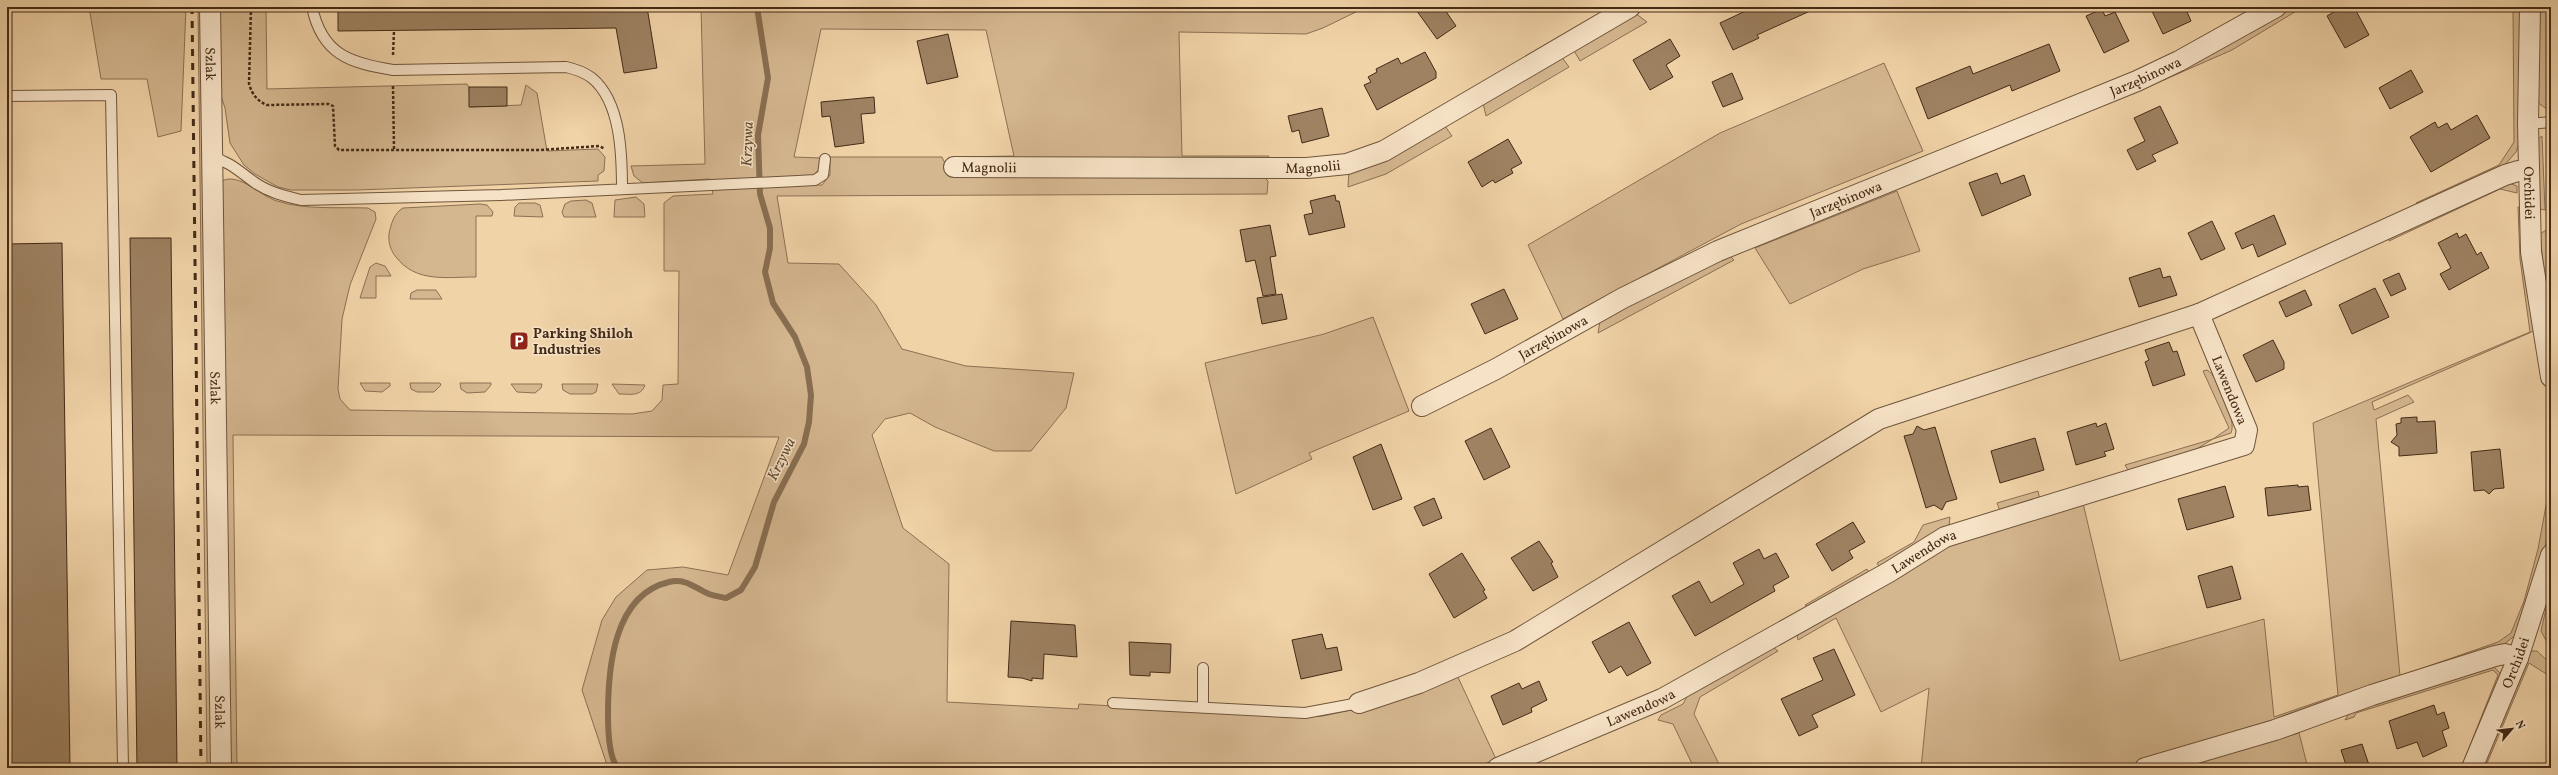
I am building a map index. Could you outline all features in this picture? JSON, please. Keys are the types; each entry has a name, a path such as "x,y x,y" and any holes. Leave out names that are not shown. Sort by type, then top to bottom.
{"street":[{"name":"Szlak","path":"210,7 221,768"},
{"name":"Magnolii","path":"954,167 1307,168 1347,164 1384,151 1422,131 1630,7"},
{"name":"Jarzębinowa","path":"1422,406 1496,369 1623,298 1718,251 2137,81 2191,54 2276,7"},
{"name":"Orchidei","path":"2530,7 2528,171 2531,252 2551,377"},
{"path":"1359,703 1419,683 1514,641 1879,419 2199,314 2505,175 2518,171 2528,171"},
{"name":"Lawendowa","path":"1498,768 1662,699 1870,582 1945,537 2244,444 2247,430 2199,314"},
{"name":"Orchidei","path":"2472,768 2518,658 2551,555"},
{"path":"2145,768 2275,730 2372,695 2495,656 2511,655 2518,658"}],"lane":[{"path":"312,7 316,22 327,44 349,59 375,67 393,70 566,67 592,78 610,103 616,126 622,166 622,189"},
{"path":"7,96 111,95 123,768"},
{"path":"2528,124 2551,122"},
{"path":"211,157 229,163 269,191 281,196 301,200 501,195 814,180 823,175 825,159"},
{"path":"1202,668 1203,708"},
{"path":"1113,703 1305,713 1359,703"}],"path":[{"path":"251,7 249,84 260,102 267,105 329,104 334,110 336,149 540,150 599,146 603,148 607,155"},
{"path":"393,84 394,150"}],"shaded area":[{"path":"89,7 186,7 181,131 158,137 147,79 101,79"},
{"path":"198,7 204,7 214,768 207,768"},
{"path":"218,7 266,7 267,89 467,84 469,87 470,107 521,105 526,85 537,93 547,151 598,149 605,157 604,171 598,175 598,181 357,190 291,190 278,187 255,174 244,165 230,143 225,108 219,90"},
{"path":"701,7 1366,7 1323,28 1306,34 1179,32 1182,156 1269,156 1267,161 959,162 956,157 1014,156 986,30 821,29 794,157 821,158 820,169 812,176 782,185 822,185 830,175 830,157 942,157 950,174 1262,175 1268,181 1267,194 777,196 788,263 839,264 876,305 902,349 966,366 1074,373 1066,408 1031,451 994,451 935,427 910,413 885,419 872,435 903,528 949,564 947,702 1078,709 1079,704 1304,717 1323,716 1360,708 1456,673 1496,759 1475,768 608,768 582,690 602,620 616,597 647,570 683,567 728,575 779,437 233,435 237,768 228,768 222,181 229,179 242,182 270,198 288,204 322,208 368,208 375,212 376,219 350,285 342,319 338,389 340,399 350,410 632,414 652,411 662,400 663,385 678,384 679,271 664,271 664,203 673,196 713,194 710,179 643,183 634,176 631,166 705,164"},
{"path":"2291,7 2303,7 2232,50 2159,82 2157,78 2245,34"},
{"path":"2513,7 2521,7 2521,138 2516,152 2503,167 2421,206 2416,203 2499,165 2514,142"},
{"path":"2537,7 2551,7 2551,112 2537,102"},
{"path":"1635,13 1647,22 1580,61 1573,49"},
{"path":"1561,56 1569,67 1486,116 1483,103"},
{"path":"1884,63 1923,151 1741,224 1563,319 1528,245 1720,133"},
{"path":"1445,126 1452,136 1386,174 1348,187 1349,170"},
{"path":"2542,136 2545,210 2539,209 2538,139"},
{"path":"2509,183 2517,186 2517,193 2500,189 2389,241 2389,237"},
{"path":"1897,191 1920,251 1863,269 1790,304 1755,248"},
{"path":"636,197 644,204 645,217 614,217 615,200"},
{"path":"586,200 592,203 596,217 564,217 562,212 565,204 571,201"},
{"path":"519,203 535,203 540,205 543,217 514,216 515,207"},
{"path":"480,204 487,205 493,212 492,216 476,216 476,277 443,278 422,275 404,265 396,257 390,247 389,234 392,223 395,216 403,208"},
{"path":"2518,207 2522,207 2536,330 2372,402 2374,410 2408,395 2414,402 2376,419 2400,676 2498,642 2511,633 2524,601 2538,549 2550,484 2547,459 2551,460 2551,516 2545,547 2518,633 2503,645 2274,725 2124,768 1921,768 1929,688 1881,712 1836,618 1798,640 1797,635 1944,544 2213,462 2223,462 2083,503 2120,661 2264,619 2274,717 2338,695 2313,423 2530,332 2520,259"},
{"path":"2546,230 2551,302 2547,301 2540,234"},
{"path":"1728,254 1734,260 1598,333 1600,321"},
{"path":"376,263 385,266 391,276 376,276 376,298 360,298 370,267"},
{"path":"417,290 436,290 442,299 410,299 411,293"},
{"path":"1373,317 1409,411 1309,453 1312,459 1236,494 1205,363 1324,334"},
{"path":"2207,370 2216,380 2221,389 2229,410 2232,427 2231,433 2213,439 2229,428 2203,371"},
{"path":"360,383 390,383 390,386 382,392 365,391"},
{"path":"410,383 440,383 441,385 434,392 417,392 411,389"},
{"path":"460,383 491,383 491,385 485,392 467,393 461,389"},
{"path":"511,384 542,384 541,388 535,393 517,392"},
{"path":"562,384 598,384 596,392 592,394 570,394 563,390"},
{"path":"612,384 645,385 638,393 619,394"},
{"path":"2213,439 2185,456 2133,471 2128,470 2125,465"},
{"path":"2038,491 2040,500 2000,511 1997,503"},
{"path":"1950,517 1949,527 1880,568 1877,563 1914,542 1923,525"},
{"path":"1867,569 1871,576 1809,608 1805,605"},
{"path":"2551,586 2551,650 2541,631"},
{"path":"1773,647 1778,651 1700,697 1694,714 1721,768 1694,768 1673,724 1658,720 1661,715 1683,704 1690,691"},
{"path":"2529,651 2537,651 2551,664 2551,677 2529,663 2485,768 2479,768"},
{"path":"2493,666 2500,673 2500,678 2464,768 2461,768 2498,675 2493,670 2356,713 2354,717 2345,720 2350,712"},
{"path":"2299,733 2308,768 2178,768"}],"building":[{"path":"338,7 647,7 657,68 624,73 616,28 338,31"},
{"path":"1414,7 1443,7 1456,26 1437,39"},
{"path":"1754,7 1819,7 1757,35 1759,38 1733,50 1720,23"},
{"path":"2150,7 2185,7 2191,21 2163,34"},
{"path":"2342,7 2354,7 2369,35 2345,48 2327,16"},
{"path":"2102,9 2105,16 2115,12 2129,41 2104,53 2086,16"},
{"path":"948,34 958,77 927,84 917,41"},
{"path":"1670,39 1680,56 1666,65 1673,77 1650,90 1633,60"},
{"path":"2049,44 2060,71 2012,91 2010,85 1928,119 1916,88 1970,66 1973,74"},
{"path":"1425,52 1436,72 1436,78 1377,110 1364,85 1371,82 1368,77 1377,72 1376,69 1398,58 1401,64"},
{"path":"2411,70 2423,92 2390,109 2379,88"},
{"path":"1732,73 1743,99 1723,107 1712,82"},
{"path":"469,87 507,87 507,106 469,107"},
{"path":"874,97 875,113 861,114 864,143 835,147 830,116 822,117 821,102"},
{"path":"2160,106 2178,143 2152,155 2156,161 2137,170 2127,150 2145,141 2134,118"},
{"path":"1322,108 1329,136 1302,143 1299,130 1292,132 1288,116"},
{"path":"2477,115 2490,138 2431,172 2410,137 2435,122 2438,128 2447,123 2451,130"},
{"path":"1508,139 1522,163 1511,169 1513,173 1495,183 1493,180 1482,187 1468,162"},
{"path":"1997,173 2001,184 2024,175 2031,195 1982,216 1969,183"},
{"path":"1335,195 1336,201 1339,201 1345,227 1309,235 1304,215 1313,213 1310,201"},
{"path":"2274,215 2286,244 2258,257 2253,244 2242,249 2235,233"},
{"path":"2212,221 2225,249 2201,260 2188,233"},
{"path":"1270,225 1276,256 1270,257 1276,294 1263,296 1255,260 1246,262 1240,230"},
{"path":"2457,233 2459,238 2466,234 2477,255 2481,252 2489,268 2449,290 2440,274 2451,268 2438,243"},
{"path":"130,238 171,238 177,768 137,768"},
{"path":"62,243 70,768 7,768 7,244"},
{"path":"2160,268 2163,278 2170,276 2177,295 2139,307 2129,278"},
{"path":"2399,273 2406,289 2391,296 2383,280"},
{"path":"2375,288 2389,317 2352,334 2339,305"},
{"path":"1504,289 1518,319 1485,334 1471,304"},
{"path":"2305,290 2312,305 2286,317 2279,302"},
{"path":"1282,294 1287,319 1262,324 1257,298"},
{"path":"2273,340 2284,362 2284,369 2256,382 2243,355"},
{"path":"2169,342 2173,352 2177,351 2185,375 2153,386 2145,362 2149,360 2145,350"},
{"path":"2417,417 2417,422 2435,421 2437,453 2399,456 2399,447 2391,442 2397,435 2396,424 2401,423 2401,418"},
{"path":"2096,423 2097,427 2106,423 2114,449 2104,452 2106,456 2076,465 2067,432"},
{"path":"1917,426 1924,430 1935,427 1957,499 1946,502 1942,510 1934,505 1926,508 1904,436 1913,434"},
{"path":"1491,428 1510,467 1484,480 1465,441"},
{"path":"2035,438 2044,470 2000,483 1991,451"},
{"path":"1381,444 1402,499 1373,510 1353,457"},
{"path":"2500,449 2504,488 2494,489 2489,494 2484,490 2474,491 2471,452"},
{"path":"2298,485 2298,487 2308,486 2311,510 2268,516 2265,488"},
{"path":"2225,486 2234,517 2187,530 2178,499"},
{"path":"1434,498 1442,518 1423,526 1414,507"},
{"path":"1853,522 1865,542 1849,551 1853,558 1832,571 1816,544"},
{"path":"1539,541 1553,562 1551,563 1558,577 1533,591 1511,558"},
{"path":"1759,549 1764,559 1776,553 1789,577 1773,586 1775,591 1695,636 1672,596 1699,581 1711,603 1744,584 1733,563"},
{"path":"1462,553 1485,590 1483,591 1487,598 1454,618 1429,574"},
{"path":"2232,566 2241,599 2207,608 2198,576"},
{"path":"1011,621 1075,625 1077,657 1044,654 1043,679 1032,678 1032,681 1022,678 1008,677"},
{"path":"1629,622 1651,663 1627,676 1621,666 1609,673 1592,642"},
{"path":"1322,634 1326,649 1337,647 1342,670 1301,679 1292,640"},
{"path":"1129,642 1171,644 1170,673 1150,672 1150,676 1130,675"},
{"path":"1834,649 1855,695 1812,715 1818,727 1799,736 1781,699 1823,680 1813,658"},
{"path":"1539,681 1547,700 1531,708 1532,712 1503,725 1491,696 1519,683 1522,689"},
{"path":"2434,705 2437,715 2444,712 2449,728 2442,731 2447,746 2423,757 2417,742 2397,749 2389,721"},
{"path":"2362,744 2370,768 2347,768 2341,750"}],"waterway":[{"name":"Krzywa","path":"618,768 613,757 610,743 608,697 613,656 618,636 625,618 636,602 650,590 669,582 685,582 709,594 726,598 741,590 755,567 774,502 804,444 809,422 811,395 807,367 795,337 773,303 765,272 770,248 770,228 760,194 758,135 768,78 757,7"}],"railway":[{"path":"192,7 201,768"}],"place":[{"name":"Parking Shiloh Industries","path":"519,341"}]}
